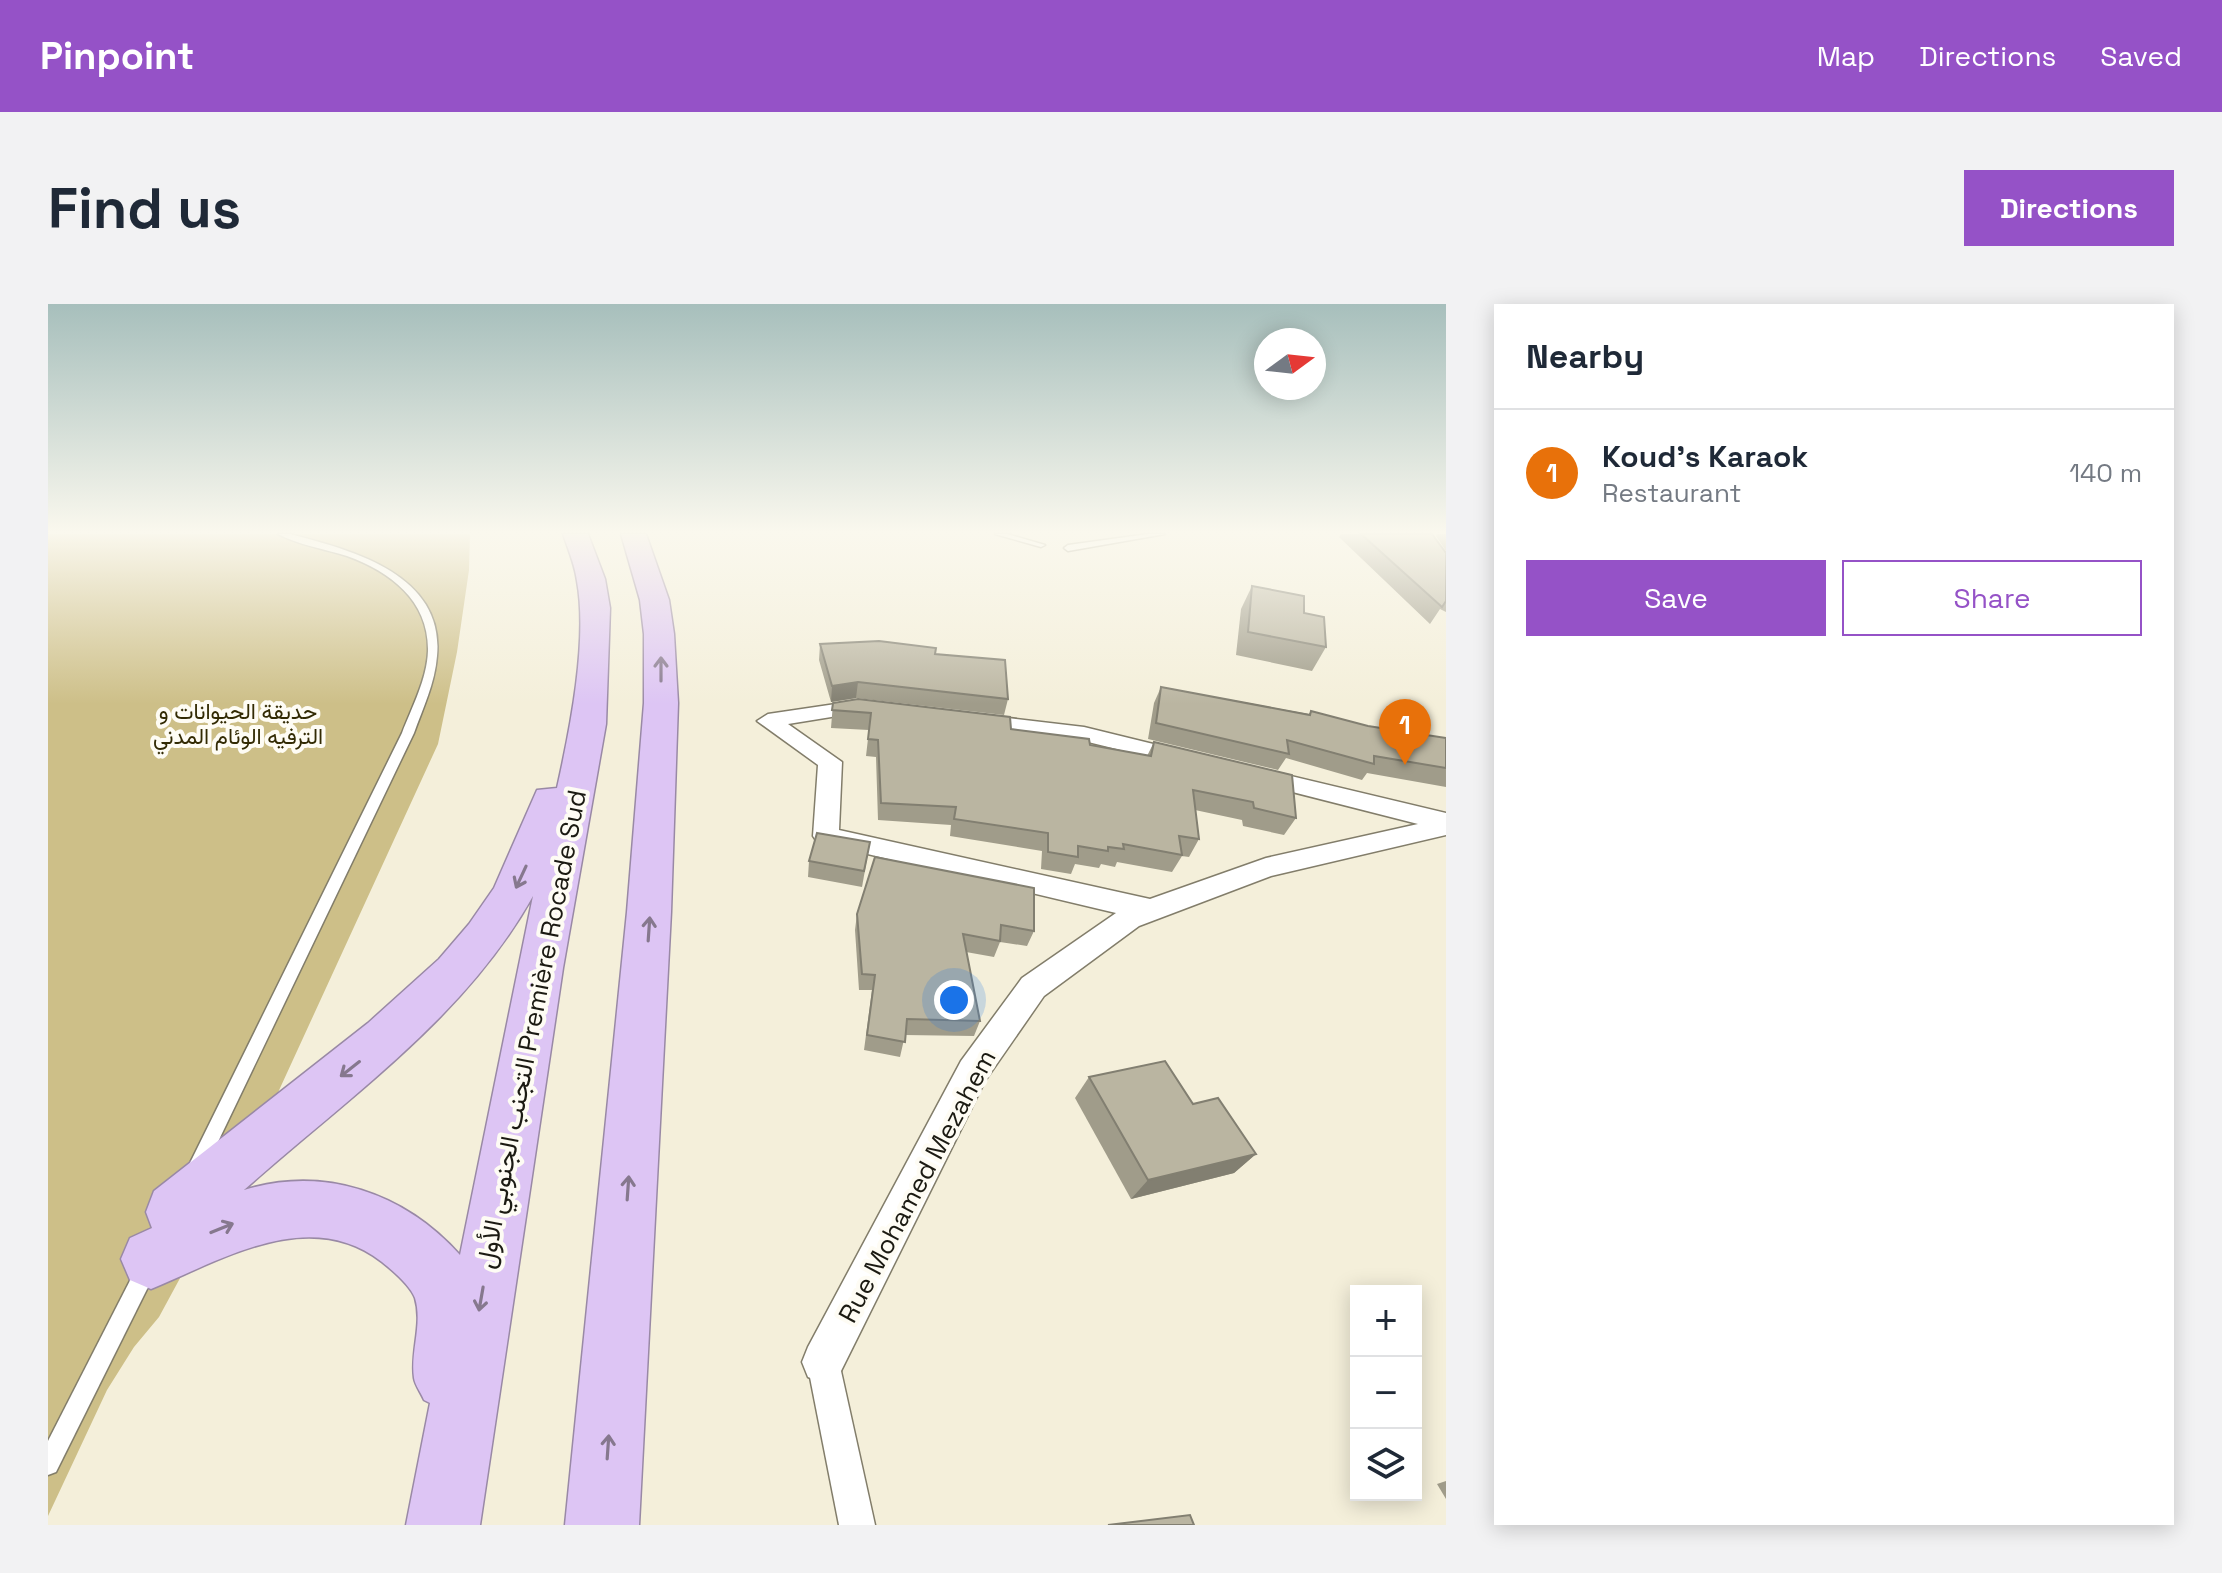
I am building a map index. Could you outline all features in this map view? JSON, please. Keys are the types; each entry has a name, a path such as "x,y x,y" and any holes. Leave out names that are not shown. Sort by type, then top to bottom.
{"highway":[{"name":"التجنب الجنوبي الأول Première Rocade Sud","path":"443,1525 534,999 589,724 595,626 592,591"},
{"path":"602,1525 647,959 659,744 661,665 653,591"},
{"path":"164,1233 419,1012 481,944 515,891 537,843 574,717 592,671"},
{"path":"164,1233 226,1225 272,1211 324,1209 371,1220 410,1245 441,1282 450,1342 434,1525"}],"street":[{"path":"886,711 856,707 768,721 830,762 826,836 1150,910"},
{"path":"947,718 1084,734 1205,764"},
{"path":"1235,771 1446,824"},
{"name":"Rue Mohamed Mezahem","path":"823,1362 981,1059 1033,987 1129,918 1266,868 1446,824"},
{"path":"823,1362 857,1525"}],"lane":[{"path":"48,1464 408,733 433,653 432,628 411,591"}],"green space":[{"name":"حديقة الحيوانات و الترفيه الوئام المدني","path":"48,591 466,591 438,744 264,1123 159,1317 134,1347 107,1390 48,1516"}],"building":[{"path":"1252,591 1278,591 1304,596 1304,613 1324,617 1326,647 1248,632"},
{"path":"1424,591 1446,591 1446,601 1442,607"},
{"path":"879,641 936,648 935,654 1005,660 1008,699 858,682 832,686 820,644"},
{"path":"1161,687 1310,715 1311,711 1368,726 1446,738 1446,768 1374,756 1374,764 1287,740 1289,754 1156,723"},
{"path":"858,699 1010,717 1011,729 1089,739 1090,745 1151,756 1154,742 1292,775 1296,818 1254,808 1253,802 1193,790 1199,839 1179,836 1182,855 1123,844 1124,849 1108,847 1108,851 1078,846 1078,857 1048,852 1048,833 954,819 956,807 881,803 878,740 868,739 871,713 832,710 833,703"},
{"path":"817,833 870,842 864,871 809,861"},
{"path":"875,857 1034,888 1034,931 1001,925 1000,941 963,934 980,1021 907,1019 905,1042 867,1035 875,975 862,974 857,914"},
{"path":"1165,1061 1193,1104 1218,1098 1256,1154 1148,1180 1089,1077"},
{"path":"1190,1515 1194,1525 1108,1525"}],"place":[{"name":"Koud's Karaok","path":"1405,765"}]}
